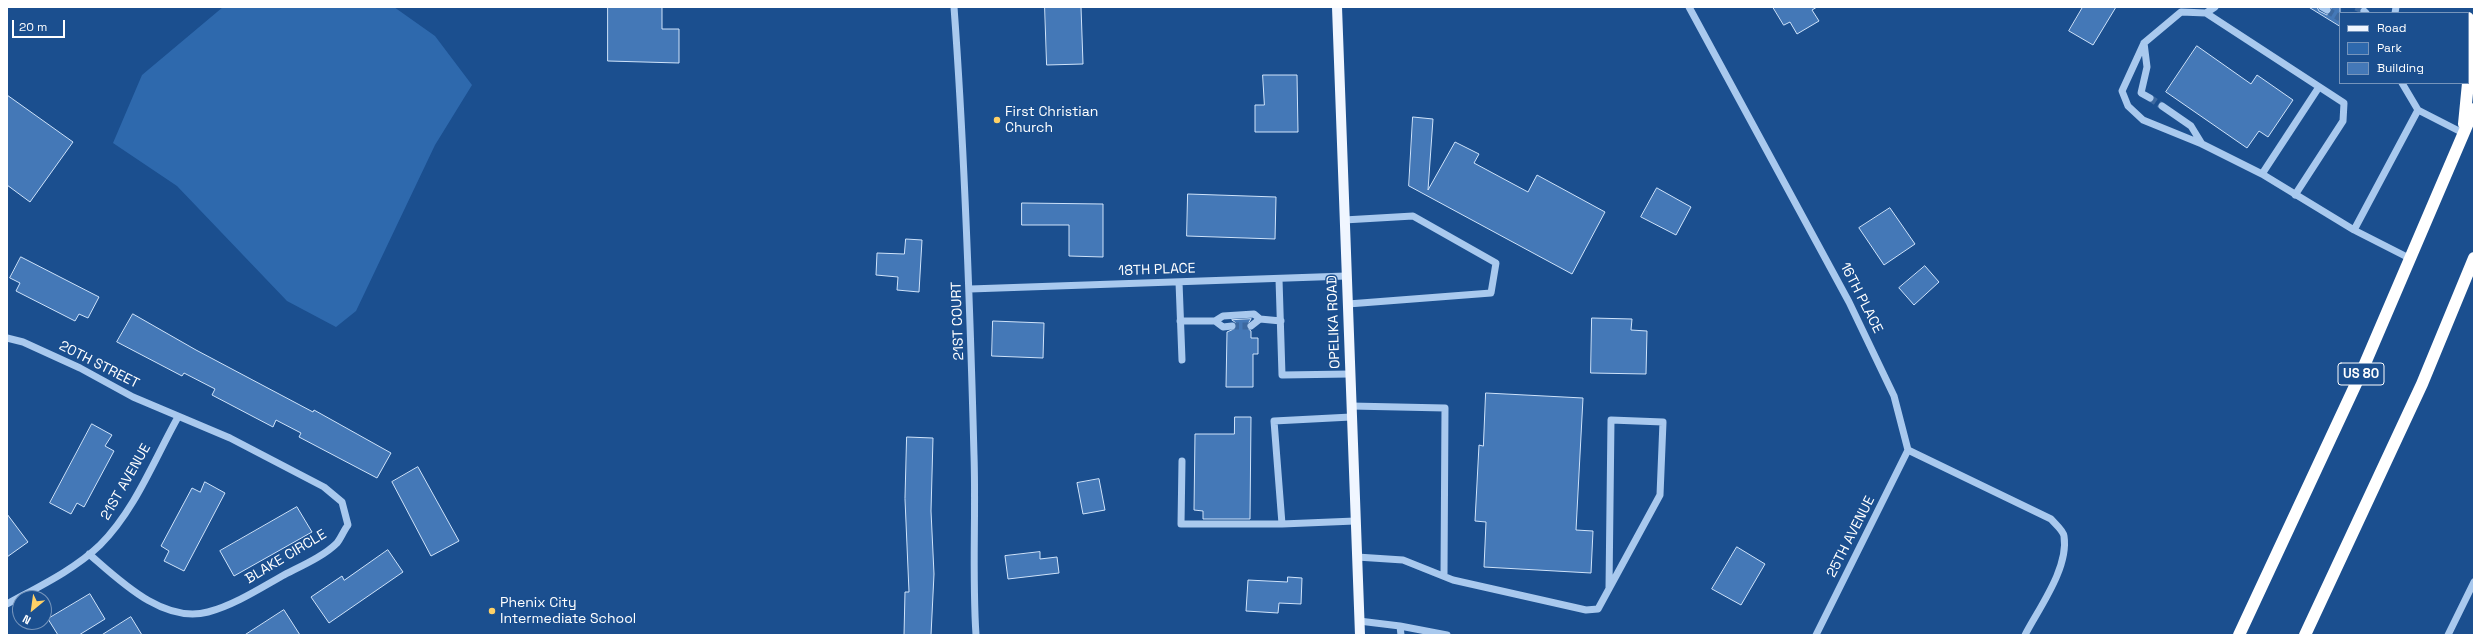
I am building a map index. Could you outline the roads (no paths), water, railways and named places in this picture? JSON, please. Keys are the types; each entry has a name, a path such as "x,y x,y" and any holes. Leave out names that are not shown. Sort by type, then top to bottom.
{"highway":[{"path":"2469,25 2472,45 2469,74"},
{"path":"2463,133 2468,84"},
{"name":"US 80","path":"2239,635 2361,373 2474,109"},
{"path":"2305,635 2422,384 2474,258"}],"main road":[{"name":"OPELIKA ROAD","path":"1337,7 1360,635"}],"street":[{"name":"21ST COURT","path":"954,7 970,289 975,479 972,585 976,635"},
{"name":"16TH PLACE","path":"1690,7 1849,302 1894,396 1908,450"},
{"path":"2206,13 2215,7"},
{"path":"2295,195 2343,121 2344,103 2206,13 2181,12 2144,43 2122,91 2128,106 2143,120 2202,144 2262,174 2295,195 2354,230 2411,259"},
{"path":"2144,43 2147,68 2141,93 2150,98"},
{"path":"2403,84 2418,110 2463,133"},
{"path":"2262,174 2319,87"},
{"path":"2162,106 2191,126 2202,144"},
{"path":"2354,230 2418,110"},
{"path":"1344,220 1413,216 1496,263 1491,293 1348,304"},
{"name":"18TH PLACE","path":"970,289 1346,276"},
{"path":"1279,278 1282,376 1350,374"},
{"path":"1179,282 1182,360"},
{"path":"1180,321 1214,321 1223,316 1254,314 1260,319 1281,321"},
{"path":"1251,326 1260,319"},
{"path":"1214,321 1223,326 1232,326"},
{"name":"20TH STREET","path":"7,338 23,342 178,418"},
{"path":"1351,406 1446,408 1444,576"},
{"path":"1282,524 1274,421 1351,417"},
{"name":"21ST AVENUE","path":"7,604 89,554 113,530 126,513 178,418"},
{"name":"BLAKE CIRCLE","path":"89,554 125,585 163,607 184,613 207,612 266,586 337,543 348,525 342,502 324,487 230,438 178,418"},
{"path":"1357,557 1403,560 1444,576 1586,610 1598,609 1660,495 1663,422 1611,420 1609,588"},
{"path":"1908,450 2051,519 2064,535 2064,555 2058,574 2025,635"},
{"name":"25TH AVENUE","path":"1816,635 1908,450"},
{"path":"1182,461 1181,524 1282,524 1355,521"},
{"path":"2448,635 2474,582"},
{"path":"1359,621 1400,626 1447,635"},
{"path":"1400,626 1400,635"}],"tunnel":[{"path":"2356,7 2364,11"},
{"path":"2327,10 2339,17"},
{"path":"2150,98 2162,106"},
{"path":"1232,326 1251,326"}],"place":[{"name":"First Christian Church","path":"997,120"},
{"name":"Phenix City Intermediate School","path":"492,611"}]}
